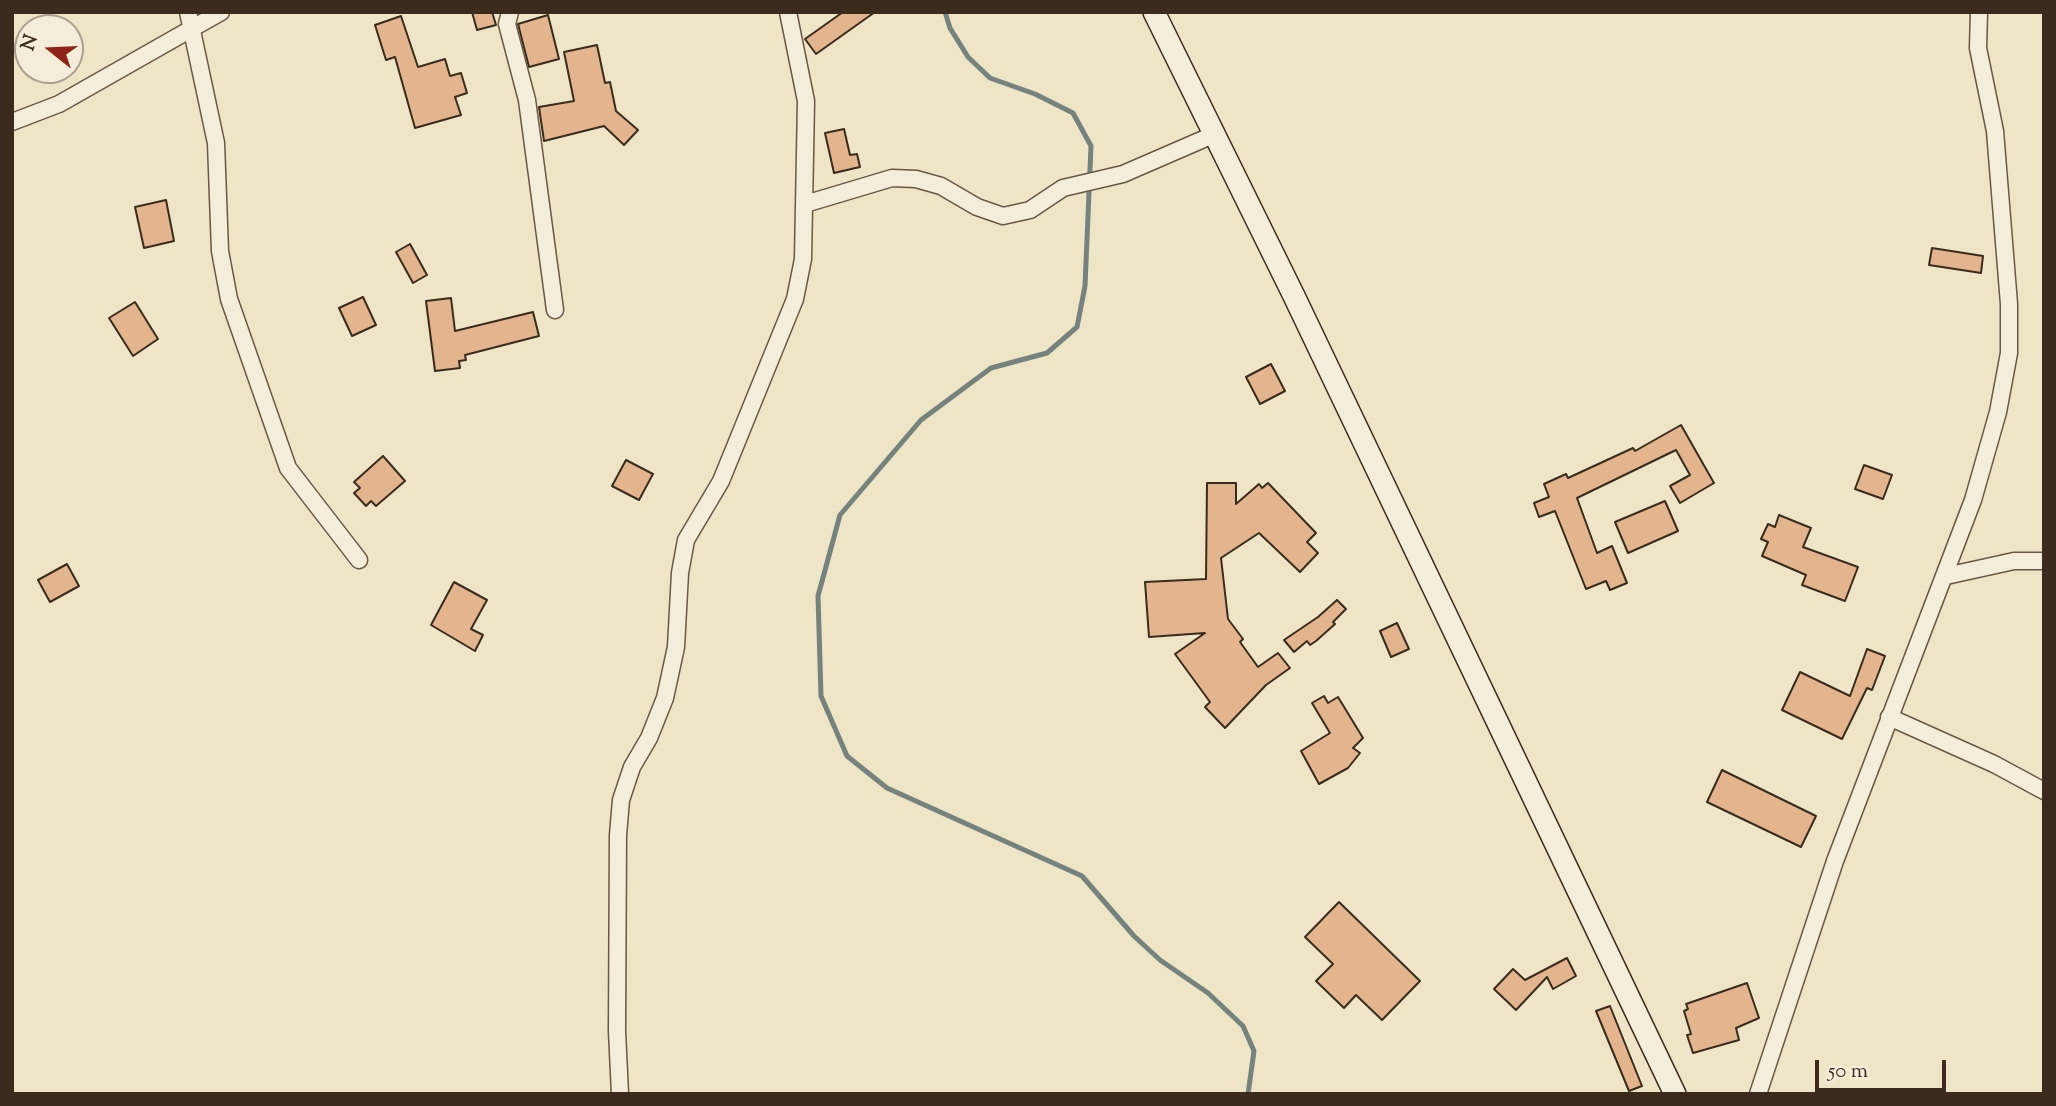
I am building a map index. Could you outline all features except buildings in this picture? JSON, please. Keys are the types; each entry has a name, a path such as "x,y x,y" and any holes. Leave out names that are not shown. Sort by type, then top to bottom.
{"main road":[{"path":"1154,12 1312,334 1675,1094"}],"street":[{"path":"12,122 59,104 190,20 221,12"},
{"path":"510,12 507,24 527,100 555,310"},
{"path":"620,1094 618,861 621,800 632,767 649,738 666,698 676,647 680,573 686,540 721,481 795,299 803,259 806,101 788,12"},
{"path":"1758,1094 1835,861 1946,576 1990,449 2009,353 2010,304 1995,131 1978,48 1979,12"},
{"path":"190,20 216,143 220,251 229,299 288,468 359,560"},
{"path":"805,204 892,178 916,179 941,186 977,207 1003,216 1030,210 1077,182 1102,180 1168,156 1213,135"},
{"path":"1946,576 2014,561 2044,561"},
{"path":"1889,718 1994,764 2044,791"}],"waterway":[{"path":"945,12 950,28 968,57 990,78 1035,94 1073,113 1091,146 1085,286 1077,327 1047,353 991,368 921,420 840,515 818,596 821,696 847,756 887,788 1082,876 1134,936 1160,960 1208,993 1243,1026 1254,1051 1248,1094"}]}
